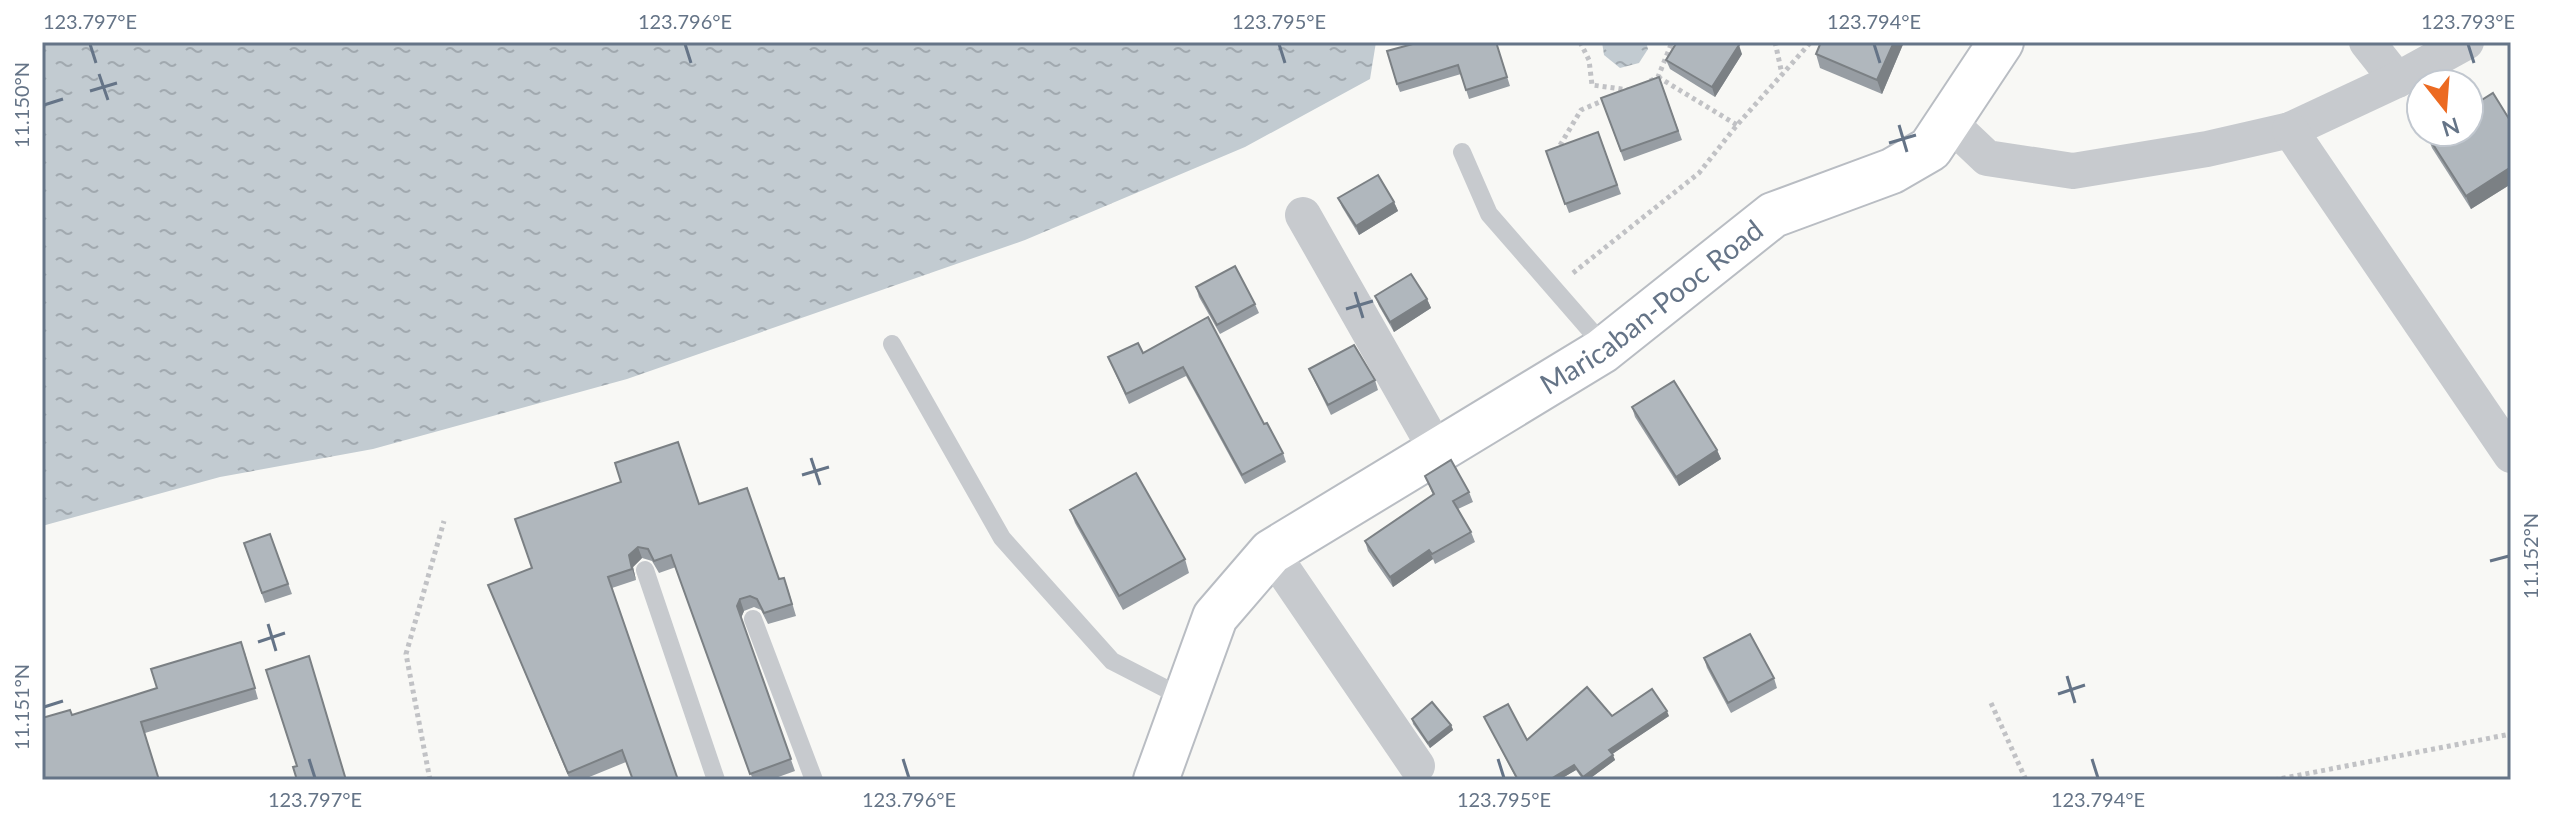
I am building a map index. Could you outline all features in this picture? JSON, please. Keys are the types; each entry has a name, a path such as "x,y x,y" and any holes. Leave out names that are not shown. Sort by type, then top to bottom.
{"street":[{"name":"Maricaban-Pooc Road","path":"1156,780 1215,617 1271,552 1602,351 1773,215 1892,171 1930,149 2001,42"},
{"path":"2367,42 2397,80"},
{"path":"1949,122 1987,158 2073,171 2207,149 2290,130 2397,80 2466,42"},
{"path":"2290,130 2511,455"},
{"path":"1303,215 1437,451"},
{"path":"1271,552 1417,766"}],"lane":[{"path":"1462,152 1489,214 1591,331 1602,351"},
{"path":"892,344 1002,538 1112,661 1184,698"},
{"path":"645,570 716,780"},
{"path":"753,619 814,780"}],"path":[{"path":"1551,160 1581,110 1629,90 1592,85 1589,60 1580,42"},
{"path":"1644,84 1658,77 1672,42"},
{"path":"1775,42 1782,74"},
{"path":"1554,288 1699,173 1811,42"},
{"path":"1658,77 1737,125"},
{"path":"430,780 406,654 444,521"},
{"path":"1991,703 2026,780"},
{"path":"2274,780 2511,734"}],"water":[{"path":"42,42 1376,42 1370,79 1245,147 1025,240 627,379 373,449 220,477 42,526"},
{"path":"1602,42 1646,42 1648,49 1639,63 1620,68 1604,55"}],"building":[{"path":"1420,42 1496,42 1507,77 1466,90 1458,65 1397,84 1387,51"},
{"path":"1677,42 1734,42 1739,45 1712,87 1666,60"},
{"path":"1821,42 1894,42 1877,80 1816,54"},
{"path":"1659,77 1678,131 1621,151 1601,98"},
{"path":"2493,93 2511,122 2511,167 2466,196 2435,148 2485,148 2485,98"},
{"path":"1598,132 1617,185 1565,204 1546,151"},
{"path":"1378,175 1394,202 1356,226 1338,198"},
{"path":"1235,266 1255,304 1217,325 1196,287"},
{"path":"1411,274 1427,299 1390,322 1375,296"},
{"path":"1208,317 1264,424 1267,423 1283,453 1242,475 1183,367 1126,394 1108,357 1138,343 1143,353"},
{"path":"1354,345 1375,380 1328,405 1309,369"},
{"path":"1674,381 1717,450 1676,477 1632,407"},
{"path":"678,442 699,504 747,488 779,579 784,578 792,604 764,613 757,599 750,596 740,599 737,606 791,759 750,774 671,555 654,561 648,549 638,547 629,555 632,569 608,577 678,780 633,780 622,750 568,773 488,585 532,568 515,519 621,482 615,463"},
{"path":"1451,460 1469,492 1453,501 1471,532 1432,554 1429,550 1390,577 1365,541 1434,494 1425,476"},
{"path":"1136,473 1185,559 1119,596 1070,510"},
{"path":"270,534 288,584 262,593 244,543"},
{"path":"1750,634 1774,678 1728,703 1704,658"},
{"path":"241,642 255,688 141,722 159,780 43,780 42,718 70,710 72,715 157,688 151,669"},
{"path":"309,656 346,780 297,780 293,767 297,766 266,670"},
{"path":"1587,687 1612,716 1652,689 1667,711 1609,750 1613,755 1583,777 1574,765 1549,780 1518,780 1484,717 1508,704 1527,740"},
{"path":"1432,702 1451,725 1428,743 1412,719"}]}
